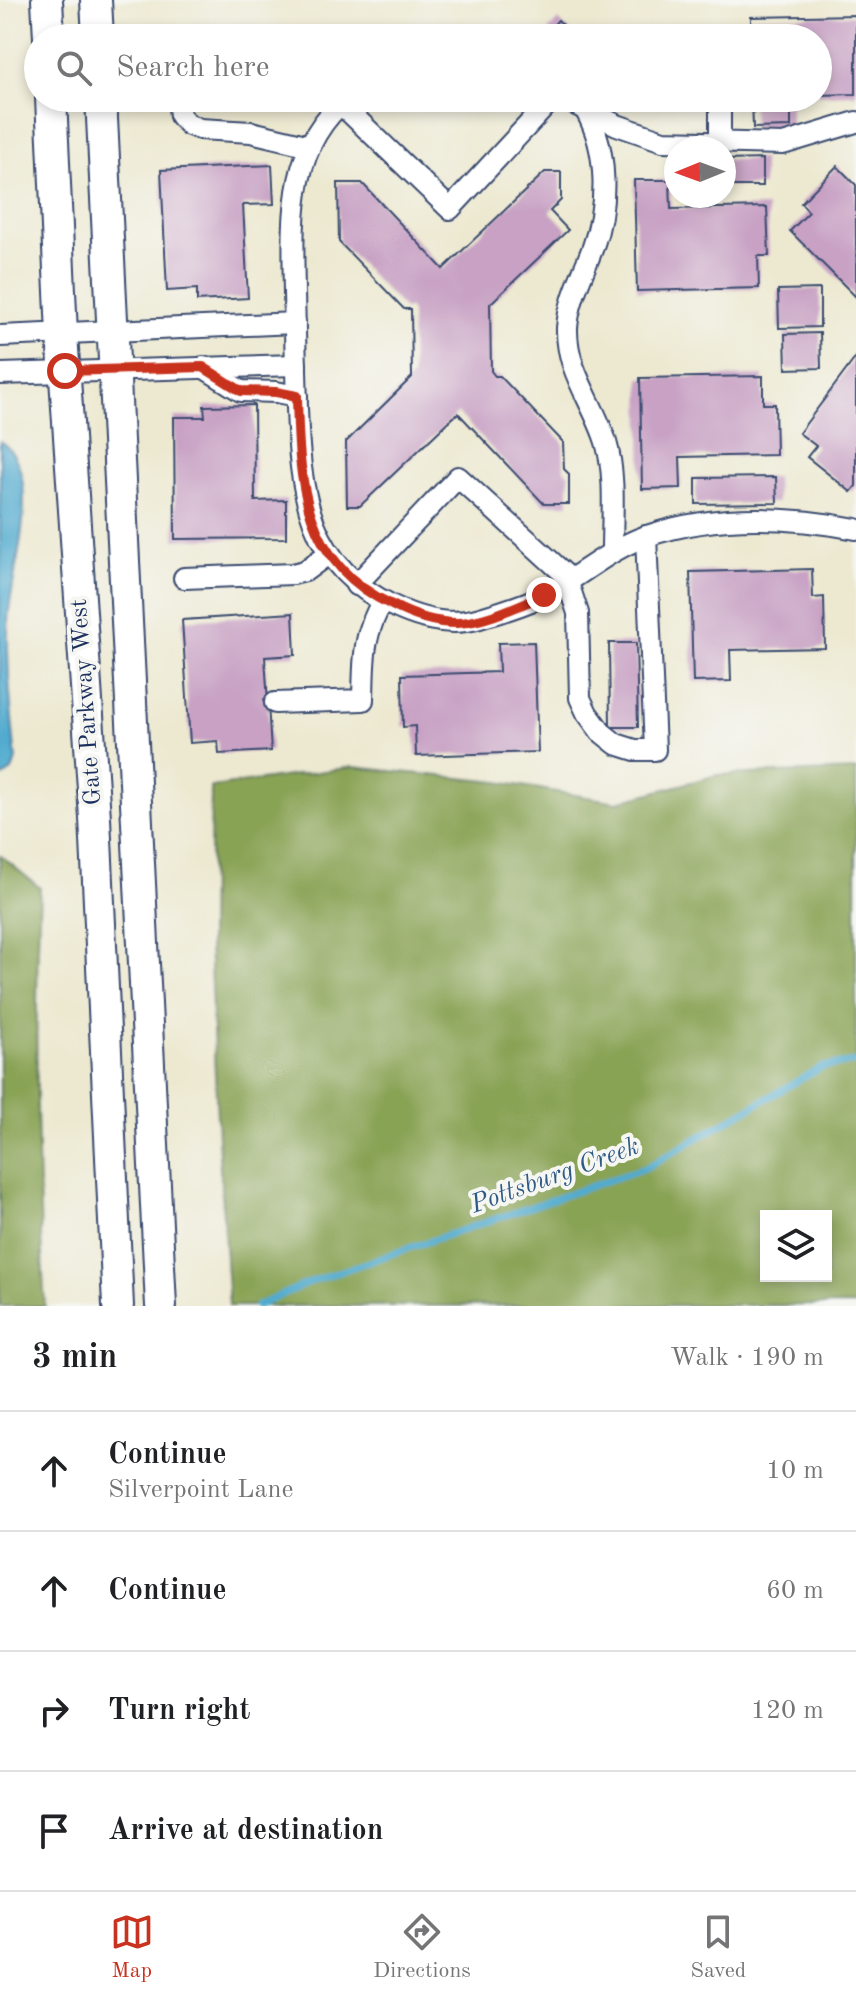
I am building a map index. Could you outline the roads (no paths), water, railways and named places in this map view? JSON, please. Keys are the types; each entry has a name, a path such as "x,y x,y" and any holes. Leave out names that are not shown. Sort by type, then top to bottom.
{"main road":[{"path":"47,0 48,24"},
{"path":"96,0 97,24"},
{"name":"Gate Parkway West","path":"52,112 62,334 95,818 118,1306"},
{"name":"Gate Parkway West","path":"102,112 161,1295"}],"street":[{"path":"180,112 189,125 200,129 251,132 310,146"},
{"path":"332,112 304,160 294,205 297,396 301,470 307,506 328,554 356,585 416,615 456,623 477,620 544,595 612,551 646,536 706,523 779,518 856,529"},
{"path":"352,112 450,209 540,112"},
{"path":"587,112 595,127 599,146 603,175 601,210 598,232 569,313 567,330 575,374 607,445 612,551"},
{"path":"589,112 664,141"},
{"path":"720,112 720,136"},
{"path":"736,144 783,144 856,122"},
{"path":"0,336 295,323"},
{"path":"0,374 296,365"},
{"path":"203,367 241,391 297,396"},
{"path":"356,585 458,477 568,579 578,613 580,698 587,713 601,732 616,744 635,750 655,750 646,536"},
{"path":"184,578 293,574 305,571 328,554"},
{"path":"275,703 363,700 367,632 383,601"}],"water":[{"path":"0,441 14,456 22,476 24,500 8,623 16,759 12,771 0,779"}],"waterway":[{"name":"Pottsburg Creek","path":"257,1306 315,1280 645,1168 822,1067 856,1062"}]}
